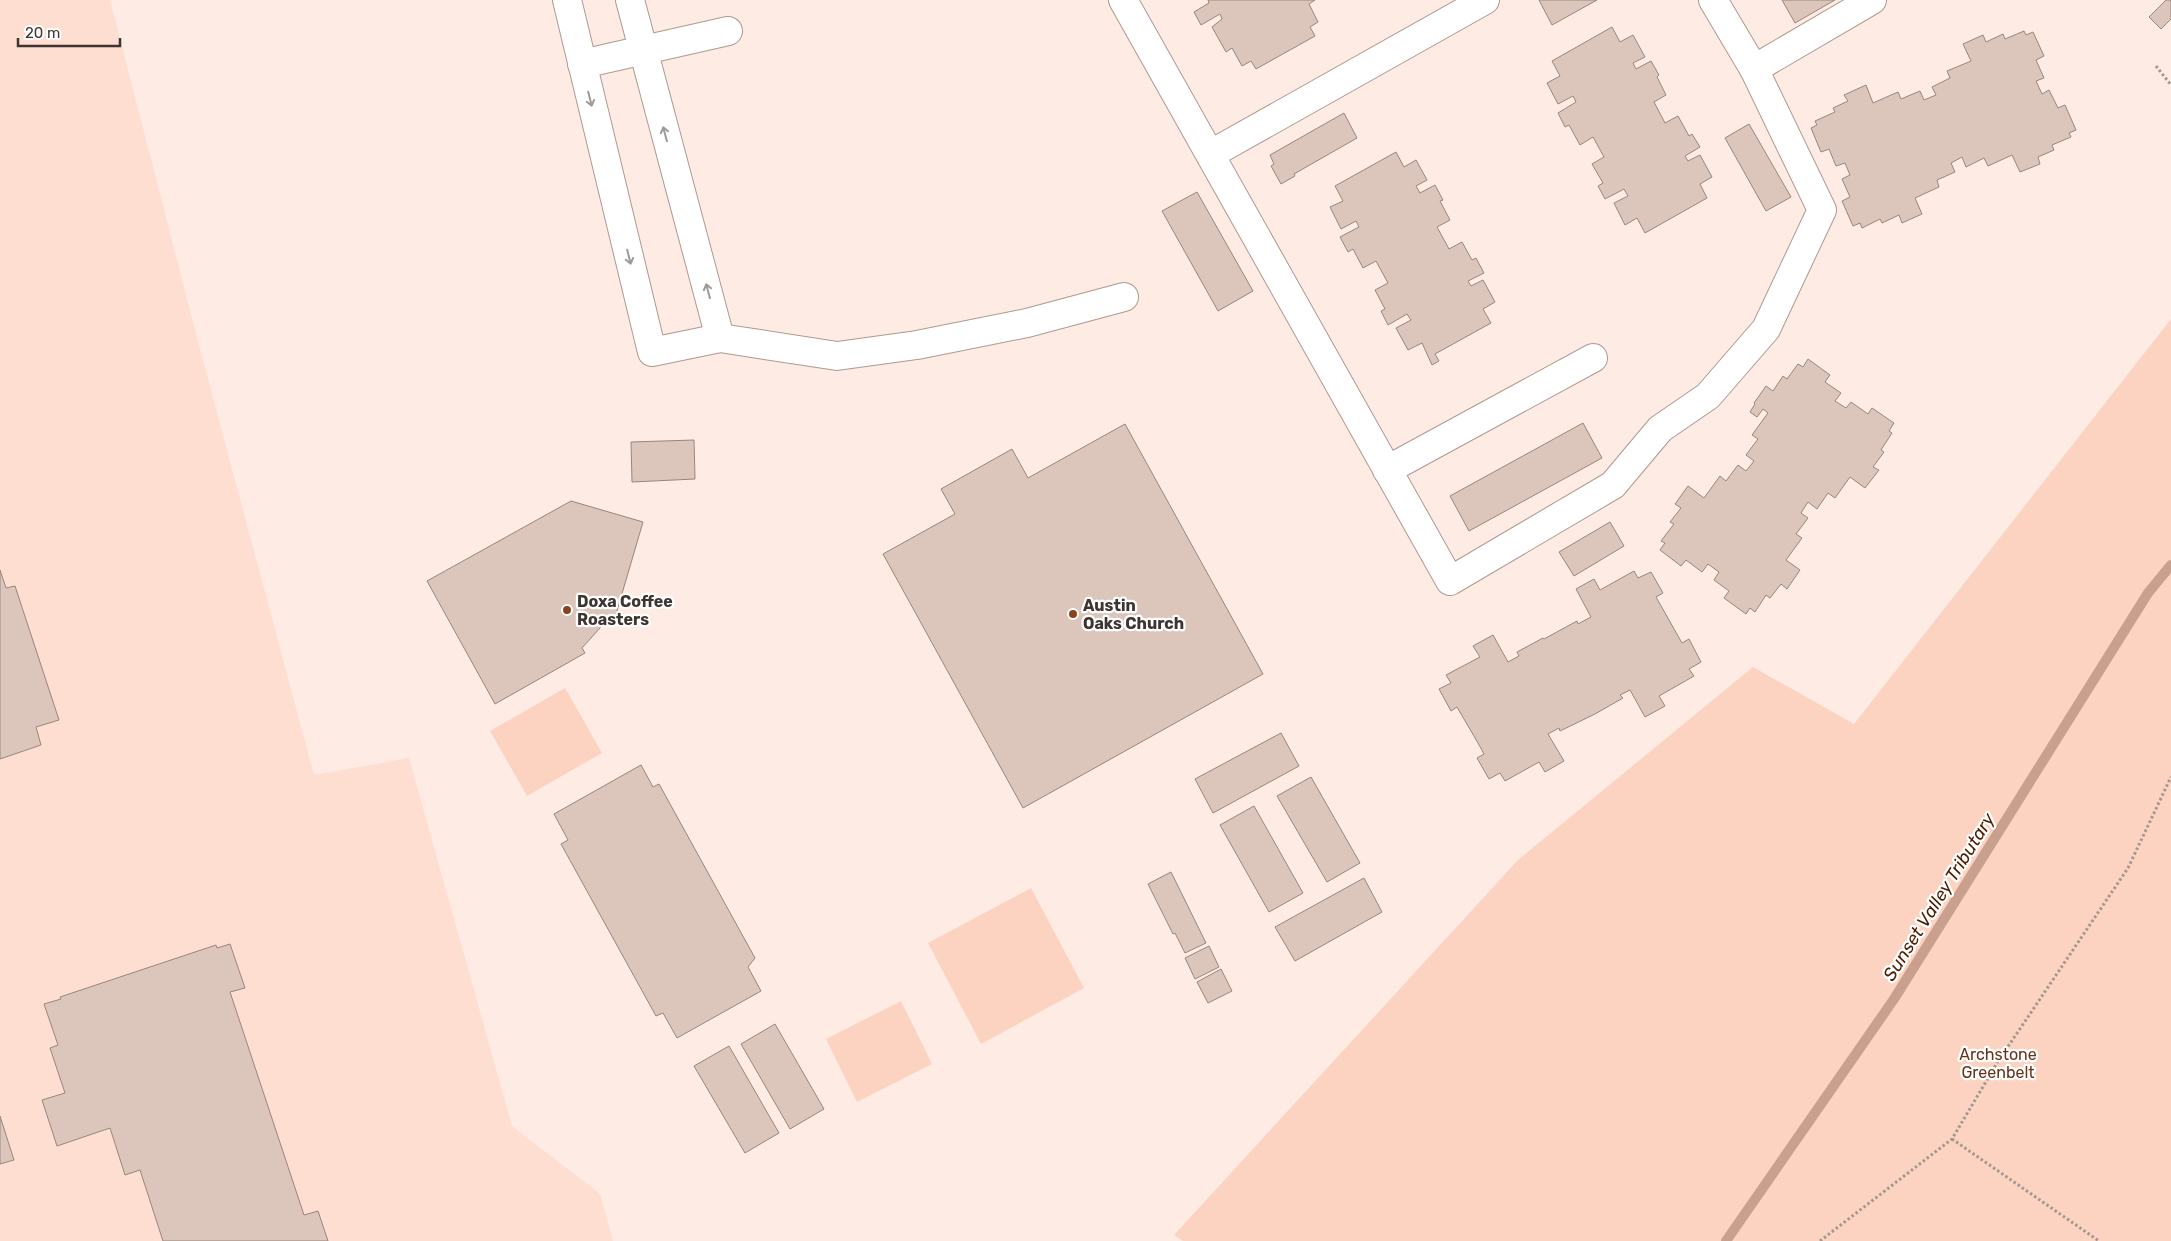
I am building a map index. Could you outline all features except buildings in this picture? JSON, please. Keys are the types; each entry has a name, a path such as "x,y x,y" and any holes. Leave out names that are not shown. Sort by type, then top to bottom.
{"lane":[{"path":"567,0 652,352 720,338 836,356 917,345 1027,323 1124,297"},
{"path":"630,0 720,338"},
{"path":"1123,0 1450,581 1613,485 1660,429 1708,396 1766,329 1822,210 1754,69 1713,0"},
{"path":"1211,154 1485,0"},
{"path":"1754,69 1872,0"},
{"path":"582,64 728,31"},
{"path":"1387,470 1593,358"}],"path":[{"path":"2156,66 2171,85"},
{"path":"1820,1241 1952,1139 1997,1063 2128,868 2171,777"},
{"path":"1952,1139 2099,1241"}],"shaded area":[{"path":"0,0 110,0 201,353 314,775 409,758 512,1126 600,1194 613,1241 0,1241"}],"green space":[{"name":"Archstone Greenbelt","path":"2171,319 2171,1241 1183,1241 1174,1235 1518,860 1753,667 1854,724"},
{"path":"565,688 602,753 527,796 490,731"},
{"path":"1031,888 1084,988 981,1044 928,943"},
{"path":"901,1001 932,1064 857,1102 826,1039"}],"waterway":[{"name":"Sunset Valley Tributary","path":"1726,1241 1894,999 2148,593 2171,565"}],"place":[{"name":"Doxa Coffee Roasters","path":"567,610"},
{"name":"Austin Oaks Church","path":"1073,614"}]}
